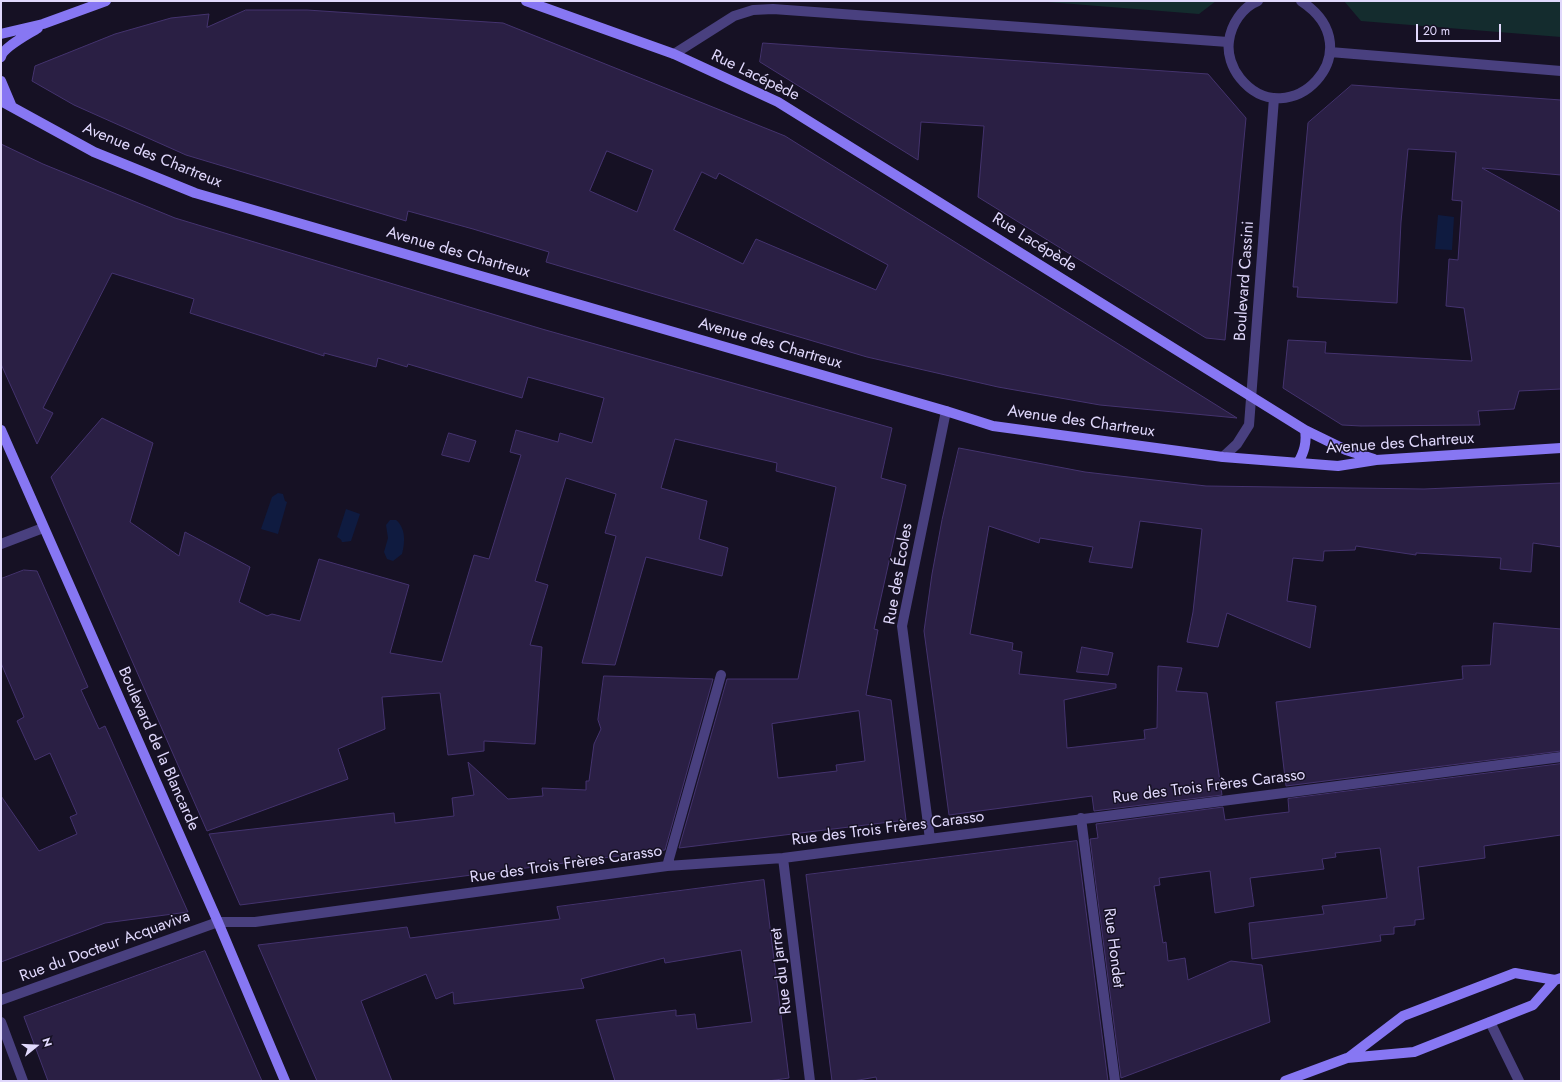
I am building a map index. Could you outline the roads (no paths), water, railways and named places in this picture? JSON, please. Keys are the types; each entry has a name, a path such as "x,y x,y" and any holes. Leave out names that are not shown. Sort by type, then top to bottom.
{"street":[{"path":"1,34 43,24 106,1"},
{"name":"Rue Lacépède","path":"526,1 674,54 796,112 1305,430 1346,450 1376,460"},
{"path":"1258,1 1241,13 1232,26 1228,42 1230,58 1236,73 1245,85 1259,94 1274,98 1290,97 1305,91 1314,84 1326,67 1330,52 1329,36 1323,21 1313,9 1302,1"},
{"path":"674,54 734,16 753,10 773,9 1228,42"},
{"path":"1,58 2,53 43,24"},
{"path":"1330,52 1561,71"},
{"path":"1,81 12,107"},
{"name":"Boulevard Cassini","path":"1223,457 1238,444 1249,425 1274,98"},
{"name":"Avenue des Chartreux","path":"1,101 94,152 195,193 946,410 993,426 1223,457 1338,466 1376,460 1561,448"},
{"name":"Rue des Écoles","path":"930,839 902,626 946,410"},
{"name":"Boulevard de la Blancarde","path":"1,430 218,922 285,1081"},
{"path":"1298,463 1305,447 1305,430"},
{"path":"1,544 43,528"},
{"path":"667,866 721,675"},
{"name":"Rue des Trois Frères Carasso","path":"218,922 255,922 667,866 783,858 1081,818 1561,757"},
{"name":"Rue Hondet","path":"1081,818 1115,1081"},
{"name":"Rue du Jarret","path":"783,858 810,1081"},
{"name":"Rue du Docteur Acquaviva","path":"1,1000 218,922"},
{"path":"1347,1058 1403,1016 1514,973 1558,979"},
{"path":"1285,1081 1347,1058 1414,1052 1533,1005 1558,979"},
{"path":"1,1022 23,1081"},
{"path":"1490,1022 1519,1081"}],"water":[{"path":"1438,215 1454,217 1452,250 1435,249"},
{"path":"278,493 283,494 285,501 287,502 278,534 261,529 272,497"},
{"path":"346,509 360,514 351,541 342,542 337,537"},
{"path":"390,520 396,520 399,523 402,527 404,536 402,554 393,561 387,559 384,552 388,538 386,525"}]}
